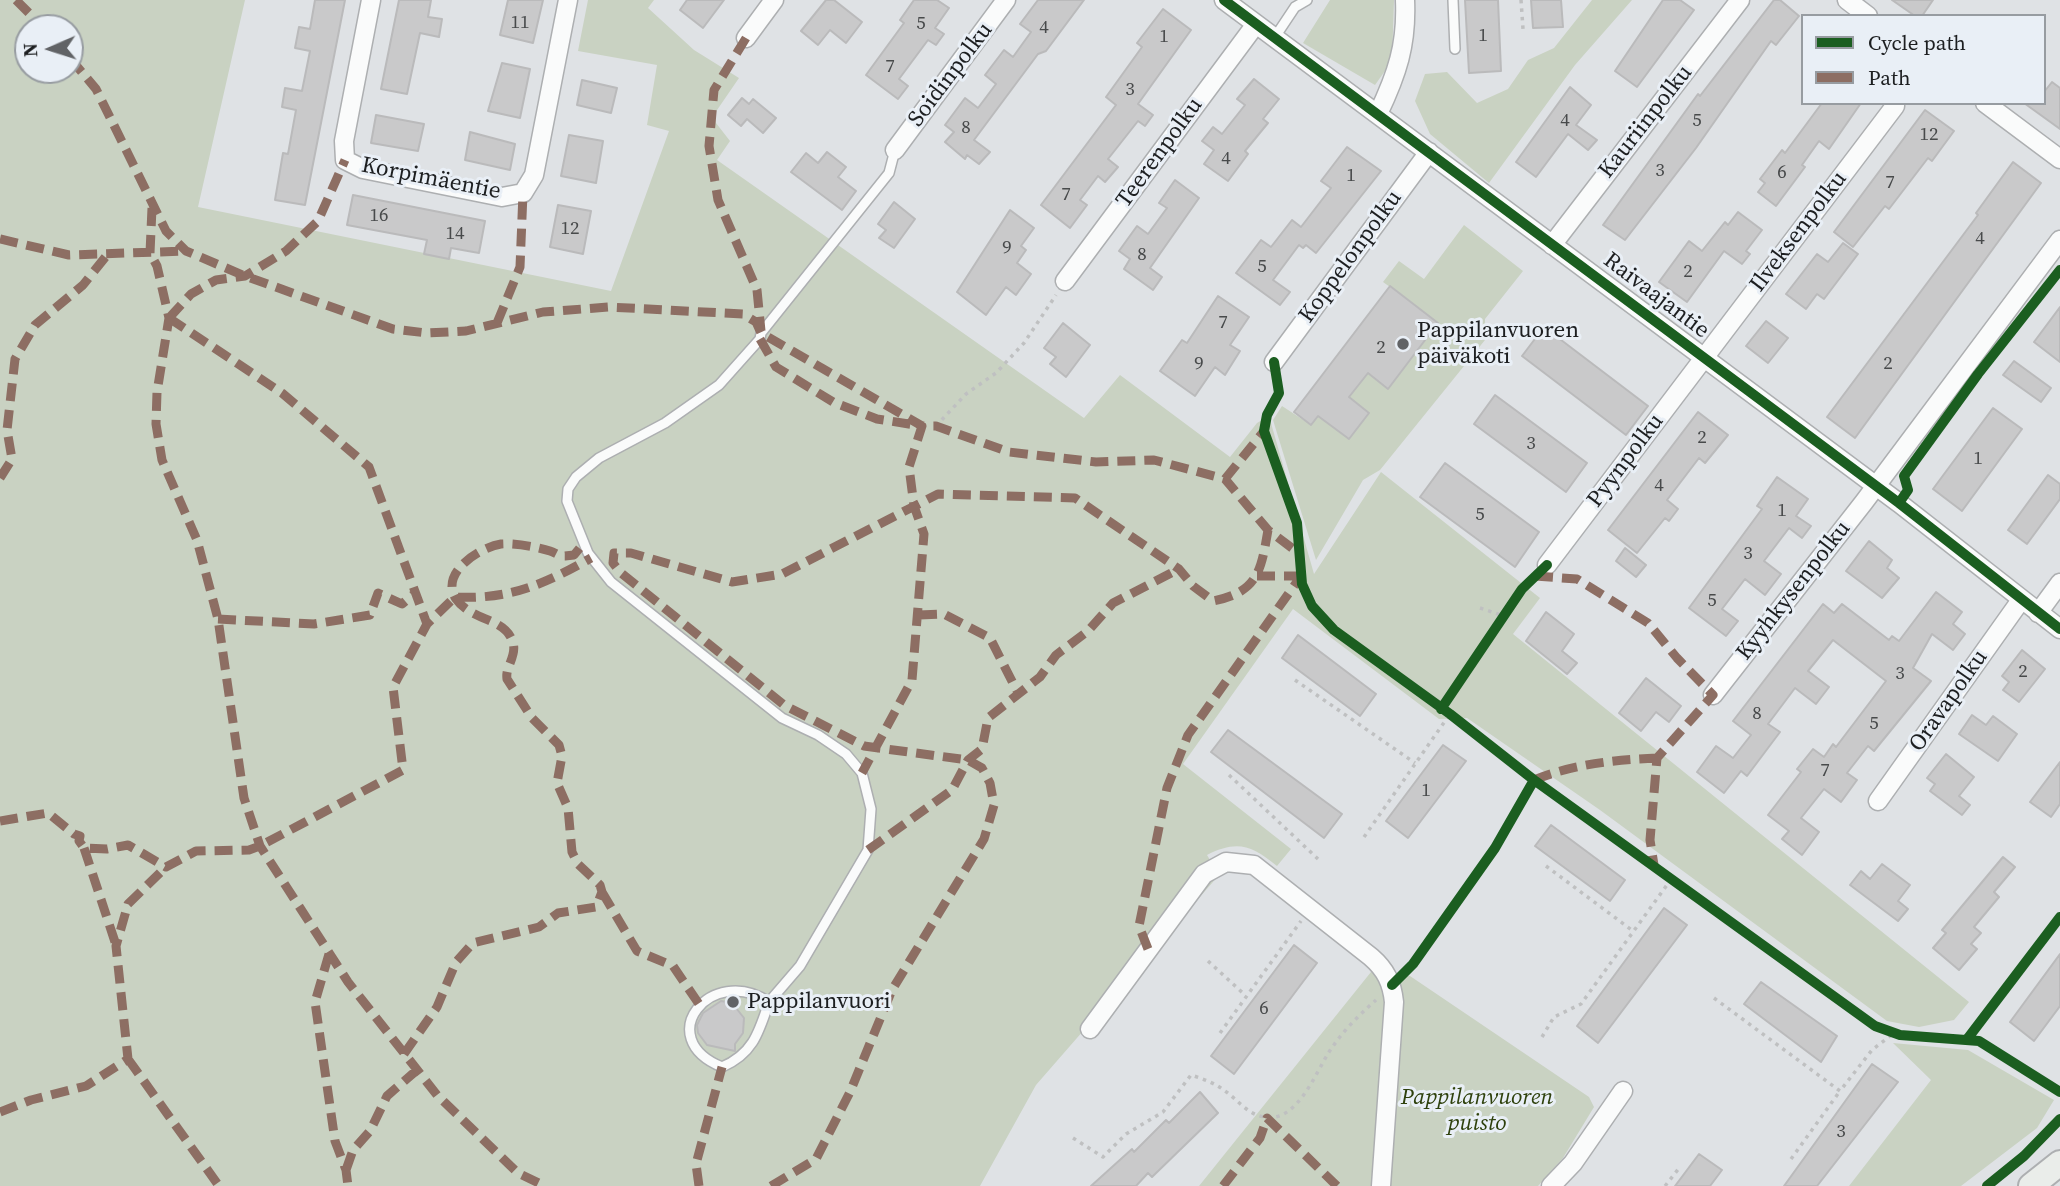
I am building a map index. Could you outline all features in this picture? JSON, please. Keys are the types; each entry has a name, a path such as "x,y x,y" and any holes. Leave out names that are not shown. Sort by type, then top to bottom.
{"main road":[{"path":"2031,1186 2060,1163"}],"street":[{"name":"Korpimäentie","path":"371,0 344,141 345,160 363,169 502,197 523,193 534,175 568,0"},
{"path":"746,38 774,0"},
{"name":"Soidinpolku","path":"895,150 1006,0"},
{"name":"Raivaajantie","path":"1224,0 1874,485 2060,629"},
{"path":"1378,114 1398,72 1406,24 1405,0"},
{"name":"Kauriinpolku","path":"1552,245 1740,0"},
{"path":"1847,0 1865,14"},
{"name":"Teerenpolku","path":"1065,281 1256,24"},
{"path":"1988,105 2060,159"},
{"name":"Ilveksenpolku","path":"1704,358 1895,106"},
{"name":"Koppelonpolku","path":"1274,362 1429,152"},
{"name":"Kyyhkysenpolku","path":"1713,695 2060,240"},
{"name":"Pyynpolku","path":"1547,565 1704,358"},
{"path":"2038,613 2060,583"},
{"name":"Oravapolku","path":"1878,801 2021,600"},
{"path":"1090,1029 1204,874 1226,862 1254,865 1377,961 1392,985 1394,1002 1381,1186"},
{"path":"1551,1186 1573,1163 1623,1091"}],"lane":[{"path":"1275,37 1295,7 1307,0"},
{"path":"1453,0 1455,50"},
{"path":"769,1002 760,996 733,991 714,993 699,1004 690,1022 692,1043 703,1059 722,1067 740,1059 755,1042 769,1002 800,966 868,850 871,809 862,773 846,754 818,735 782,718 611,582 583,544 567,500 568,489 576,477 599,458 665,423 719,385 760,339 761,333 889,173 895,150"}],"path":[{"path":"1521,0 1523,29"},
{"path":"936,426 967,394 996,373 1024,343 1065,281"},
{"path":"1480,608 1507,611 1496,628"},
{"path":"1295,680 1415,763"},
{"path":"1449,697 1441,709 1461,722"},
{"path":"1364,836 1450,714"},
{"path":"1229,775 1318,859"},
{"path":"1546,866 1633,932"},
{"path":"1542,1037 1554,1017 1581,1004 1633,932 1668,875 1682,885"},
{"path":"1220,1033 1245,995 1310,910"},
{"path":"1208,961 1245,995"},
{"path":"1073,1138 1103,1157 1126,1134 1163,1112 1191,1075 1226,1091 1252,1113 1267,1118 1277,1115 1293,1107 1305,1094 1328,1054 1354,1019 1392,985"},
{"path":"1714,998 1840,1091"},
{"path":"1791,1159 1840,1091 1889,1031 1910,1036"},
{"path":"1665,1186 1679,1167"}],"green space":[{"path":"0,0 245,0 198,207 611,291 669,131 647,125 657,65 578,51 588,0 654,0 648,8 694,50 739,78 715,113 716,123 730,141 717,160 1084,418 1120,375 1230,457 1257,423 1269,416 1314,574 1381,472 1540,598 1513,634 1969,1002 1954,1020 1919,1027 1887,1021 1600,810 1467,718 1439,719 1293,609 1183,764 1291,849 1277,866 1259,853 1244,847 1227,847 1207,855 1219,875 1036,1085 980,1186 0,1186"},
{"path":"1330,0 1394,0 1392,61 1375,85 1303,43"},
{"path":"1592,0 1632,0 1575,65 1489,183 1430,134 1415,101 1425,74 1447,72 1477,103 1508,89 1528,60 1554,48"},
{"name":"Pappilanvuoren päiväkoti","path":"1464,225 1523,271 1485,319 1485,340 1380,470 1363,480 1316,560 1273,420 1282,406 1311,425 1318,416 1349,439 1369,413 1349,397 1368,373 1387,388 1390,287 1383,282 1399,261 1424,279"},
{"name":"Pappilanvuoren puisto","path":"1371,972 1410,976 1589,1097 1594,1107 1563,1158 1538,1186 1199,1186"},
{"path":"1893,1043 1968,1050 2054,1100 2037,1128 1961,1186 1849,1186 1931,1080"}],"building":[{"path":"315,0 345,0 305,205 275,200 283,153 288,154 296,110 282,107 285,88 302,91 310,51 295,48 299,27 310,29"},
{"path":"399,0 431,0 428,17 442,19 439,37 420,33 407,94 381,89"},
{"path":"508,0 543,0 533,43 500,35"},
{"path":"687,0 724,0 703,28 680,10"},
{"path":"826,0 834,0 862,22 846,43 830,30 818,45 801,31"},
{"path":"914,0 937,0 949,8 935,28 944,34 936,45 928,40 899,79 908,86 898,99 866,75 904,23 900,20"},
{"path":"1038,0 1084,0 1046,51 1038,54 974,140 990,152 979,164 967,155 965,159 945,142 954,132 945,125 965,98 978,108 996,84 985,75 1004,50 1013,57 1031,32 1020,24"},
{"path":"1465,0 1498,0 1501,71 1469,73"},
{"path":"1531,0 1561,0 1563,27 1533,28"},
{"path":"1663,0 1680,0 1694,10 1637,87 1615,71"},
{"path":"1774,0 1780,0 1799,16 1776,45 1771,41 1696,148 1625,240 1603,225 1698,94 1700,96"},
{"path":"1892,0 1933,0 1923,14 1912,14"},
{"path":"1163,9 1191,30 1138,104 1153,115 1145,126 1138,121 1108,159 1118,167 1105,182 1098,176 1080,200 1087,205 1070,228 1041,205 1116,105 1106,97 1142,47 1137,43"},
{"path":"502,63 530,69 520,118 488,111"},
{"path":"1254,79 1279,99 1263,119 1268,123 1245,151 1248,154 1228,181 1204,164 1214,150 1202,141 1213,127 1222,134 1245,105 1237,99"},
{"path":"582,80 617,88 611,113 577,105"},
{"path":"2052,82 2060,88 2060,129 2027,105 2046,105 2046,90"},
{"path":"1570,87 1591,105 1576,125 1597,140 1588,150 1568,134 1536,177 1516,162"},
{"path":"742,98 749,104 753,99 776,118 763,133 747,119 741,126 728,115"},
{"path":"1821,105 1860,105 1829,149 1819,141 1802,165 1805,167 1776,206 1758,192 1765,183 1760,179 1782,150 1785,153"},
{"path":"1925,110 1954,131 1932,161 1928,158 1889,209 1885,206 1853,247 1834,232"},
{"path":"376,115 424,124 418,151 371,143"},
{"path":"470,132 515,144 510,170 465,160"},
{"path":"569,135 603,141 596,183 561,176"},
{"path":"1347,147 1381,171 1316,253 1306,245 1303,248 1299,245 1273,280 1290,292 1280,305 1236,273 1261,240 1271,247 1292,220 1301,227 1331,188 1321,181"},
{"path":"827,152 846,167 838,177 856,191 842,210 791,172 806,153 818,163"},
{"path":"2013,162 2041,183 1855,438 1827,417 1978,215 1976,213"},
{"path":"1175,180 1199,198 1150,268 1162,277 1153,290 1124,269 1130,259 1119,251 1137,226 1148,234 1167,208 1159,203"},
{"path":"353,195 485,221 479,253 451,248 449,259 424,254 427,240 347,225"},
{"path":"894,202 915,219 894,248 879,238 886,230 878,224"},
{"path":"558,205 591,211 583,254 550,247"},
{"path":"1010,210 1034,228 1021,246 1026,250 1017,263 1031,274 1016,295 1006,287 986,315 957,292"},
{"path":"1738,212 1762,230 1746,251 1750,254 1742,264 1724,251 1687,302 1659,282 1689,241 1702,251 1725,222 1728,225"},
{"path":"1843,243 1858,254 1824,299 1817,294 1806,309 1786,294 1817,254 1828,262"},
{"path":"1390,286 1438,323 1388,389 1368,373 1349,397 1369,413 1349,439 1318,416 1311,425 1294,412"},
{"path":"1218,296 1249,317 1230,345 1240,351 1225,375 1215,367 1195,396 1160,371 1182,340 1187,343"},
{"path":"2060,307 2060,362 2034,342"},
{"path":"1766,321 1788,338 1768,363 1746,346"},
{"path":"1063,323 1090,345 1066,377 1050,364 1056,357 1044,348"},
{"path":"1544,327 1648,406 1626,435 1522,356"},
{"path":"2014,361 2051,388 2041,402 2003,375"},
{"path":"1495,395 1587,463 1566,492 1474,424"},
{"path":"1993,408 2022,429 1962,511 1933,489"},
{"path":"1698,412 1728,435 1705,463 1699,458 1667,500 1678,509 1669,521 1665,518 1637,553 1608,530"},
{"path":"1445,463 1539,532 1515,567 1420,497"},
{"path":"2048,475 2060,484 2060,499 2027,544 2008,530"},
{"path":"1777,477 1808,499 1796,516 1811,526 1802,538 1789,528 1764,561 1781,574 1765,595 1745,579 1722,609 1738,621 1726,636 1689,608 1762,509 1757,506"},
{"path":"1869,541 1892,560 1887,568 1899,578 1882,598 1846,571"},
{"path":"1625,548 1646,565 1636,577 1616,561"},
{"path":"1936,592 1962,612 1953,624 1965,634 1953,650 1932,634 1913,668 1931,681 1874,751 1868,746 1847,773 1857,780 1841,802 1824,789 1801,818 1819,832 1802,855 1782,839 1789,831 1768,815 1801,772 1797,769 1813,749 1824,757 1833,744 1836,747 1886,681 1833,640 1808,671 1829,687 1816,704 1795,688 1768,724 1780,732 1747,776 1741,771 1724,793 1697,772 1716,746 1733,758 1751,735 1733,721 1823,604 1834,613 1842,604 1889,640 1892,636 1899,641"},
{"path":"1546,612 1574,634 1562,651 1577,663 1567,674 1526,641"},
{"path":"1298,635 1376,694 1360,716 1282,658"},
{"path":"2022,650 2045,669 2019,702 2003,690 2009,682 2002,676"},
{"path":"1646,678 1681,706 1669,722 1656,712 1641,731 1619,713"},
{"path":"1972,715 1986,725 1993,716 2017,734 1998,761 1959,734"},
{"path":"1228,730 1342,814 1324,838 1211,752"},
{"path":"1443,745 1466,761 1408,838 1386,821"},
{"path":"1946,754 1974,777 1959,796 1970,805 1962,815 1930,791 1935,784 1927,778"},
{"path":"2060,762 2060,804 2051,817 2030,802"},
{"path":"1551,825 1625,880 1610,901 1535,846"},
{"path":"2003,857 2015,867 1994,892 1999,897 1974,927 1981,933 1971,944 1977,949 1959,970 1933,948 1946,933 1942,930"},
{"path":"1882,864 1910,885 1898,901 1908,909 1898,921 1850,885 1861,871 1870,879"},
{"path":"1664,908 1687,925 1598,1043 1577,1026"},
{"path":"1294,945 1317,963 1234,1074 1211,1056"},
{"path":"2060,954 2060,1006 2034,1041 2010,1022"},
{"path":"1761,982 1837,1036 1821,1062 1744,1004"},
{"path":"721,1001 732,1003 744,1018 743,1033 735,1044 735,1051 707,1045 698,1033 697,1025 703,1013"},
{"path":"1872,1064 1898,1082 1817,1186 1784,1186"},
{"path":"1200,1092 1218,1113 1152,1177 1148,1173 1136,1186 1091,1186 1132,1149 1134,1152 1166,1120 1169,1123"},
{"path":"1699,1154 1722,1170 1710,1186 1675,1186"}],"marked path":[{"path":"16,0 30,14"},
{"path":"746,38 714,90 709,146 718,200 757,290 761,331"},
{"path":"84,75 96,89 166,231 186,251 245,276 393,329 427,333 466,331 543,312 609,307 743,314 756,322 761,333 922,426 936,426 1009,452 1096,462 1154,460 1225,479 1268,530 1300,554"},
{"path":"169,318 191,294 216,280 245,276 286,251 318,221 345,160"},
{"path":"497,323 520,267 523,193"},
{"path":"152,208 150,253 157,266 169,318 157,392 156,424 162,460 197,540 218,619 244,798 260,846 348,982 437,1095 518,1173 545,1186"},
{"path":"0,239 69,255 186,251"},
{"path":"0,478 12,459 7,430 15,359 35,325 83,285 107,255"},
{"path":"169,318 282,393 369,467 427,624"},
{"path":"760,339 776,367 833,402 877,419 922,426 909,467 914,506 924,534 912,680 862,773"},
{"path":"1225,479 1264,431"},
{"path":"771,1186 816,1159 850,1092 892,990 984,839 994,805 990,783 982,768 968,760 864,746 784,705 620,572 613,563 614,553 631,553 732,582 782,574 938,494 1075,498 1179,569 1193,586 1213,601 1240,592 1255,577 1263,557 1268,530"},
{"path":"404,1054 437,1007 456,962 473,943 539,927 558,913 596,907 602,892 600,885 578,864 572,852 568,808 557,783 562,756 559,745 532,718 507,679 513,643 503,628 463,606 452,589 457,571 464,563 492,546 526,546 565,556 574,555 583,544"},
{"path":"0,821 48,813 80,836 79,841 84,848 107,849 128,845 166,867 196,851 249,850 260,846 403,770 393,687 427,624 455,597 510,593 542,583 591,558"},
{"path":"868,850 952,790 968,760 982,749 988,718 1040,677 1056,655 1088,631 1113,603 1179,569"},
{"path":"1257,576 1301,576"},
{"path":"1148,949 1139,926 1167,788 1188,735 1301,576"},
{"path":"1535,576 1577,579 1648,623 1713,695 1657,758 1650,840 1654,865"},
{"path":"218,619 314,624 370,615 378,593 402,604 415,593"},
{"path":"919,615 944,614 990,638 1018,693"},
{"path":"1534,780 1594,764 1657,758"},
{"path":"84,848 116,945"},
{"path":"0,1112 31,1100 86,1086 128,1059 116,946 128,904 166,867"},
{"path":"602,892 637,951 673,966 699,1004"},
{"path":"329,954 315,1002 335,1141 346,1170 348,1186"},
{"path":"128,1059 219,1186"},
{"path":"699,1186 696,1164 722,1067"},
{"path":"346,1170 353,1150 370,1131 387,1096 417,1070"},
{"path":"1223,1186 1260,1138 1267,1118 1337,1186"}],"cycle path":[{"path":"1224,0 1899,503 2060,629"},
{"path":"1899,503 1908,490 1904,476 1978,374 2060,270"},
{"path":"1274,362 1279,393 1267,415 1264,431 1297,523 1302,584 1312,606 1334,630 1450,714 1534,780 1875,1026 1900,1035 1979,1041 2060,1092"},
{"path":"1441,709 1522,589 1547,565"},
{"path":"1392,985 1413,964 1495,848 1534,780"},
{"path":"1968,1038 2060,917"},
{"path":"1987,1186 2024,1156 2060,1119"}],"place":[{"name":"Pappilanvuoren päiväkoti","path":"1403,344"},
{"name":"Pappilanvuori","path":"733,1002"}]}
